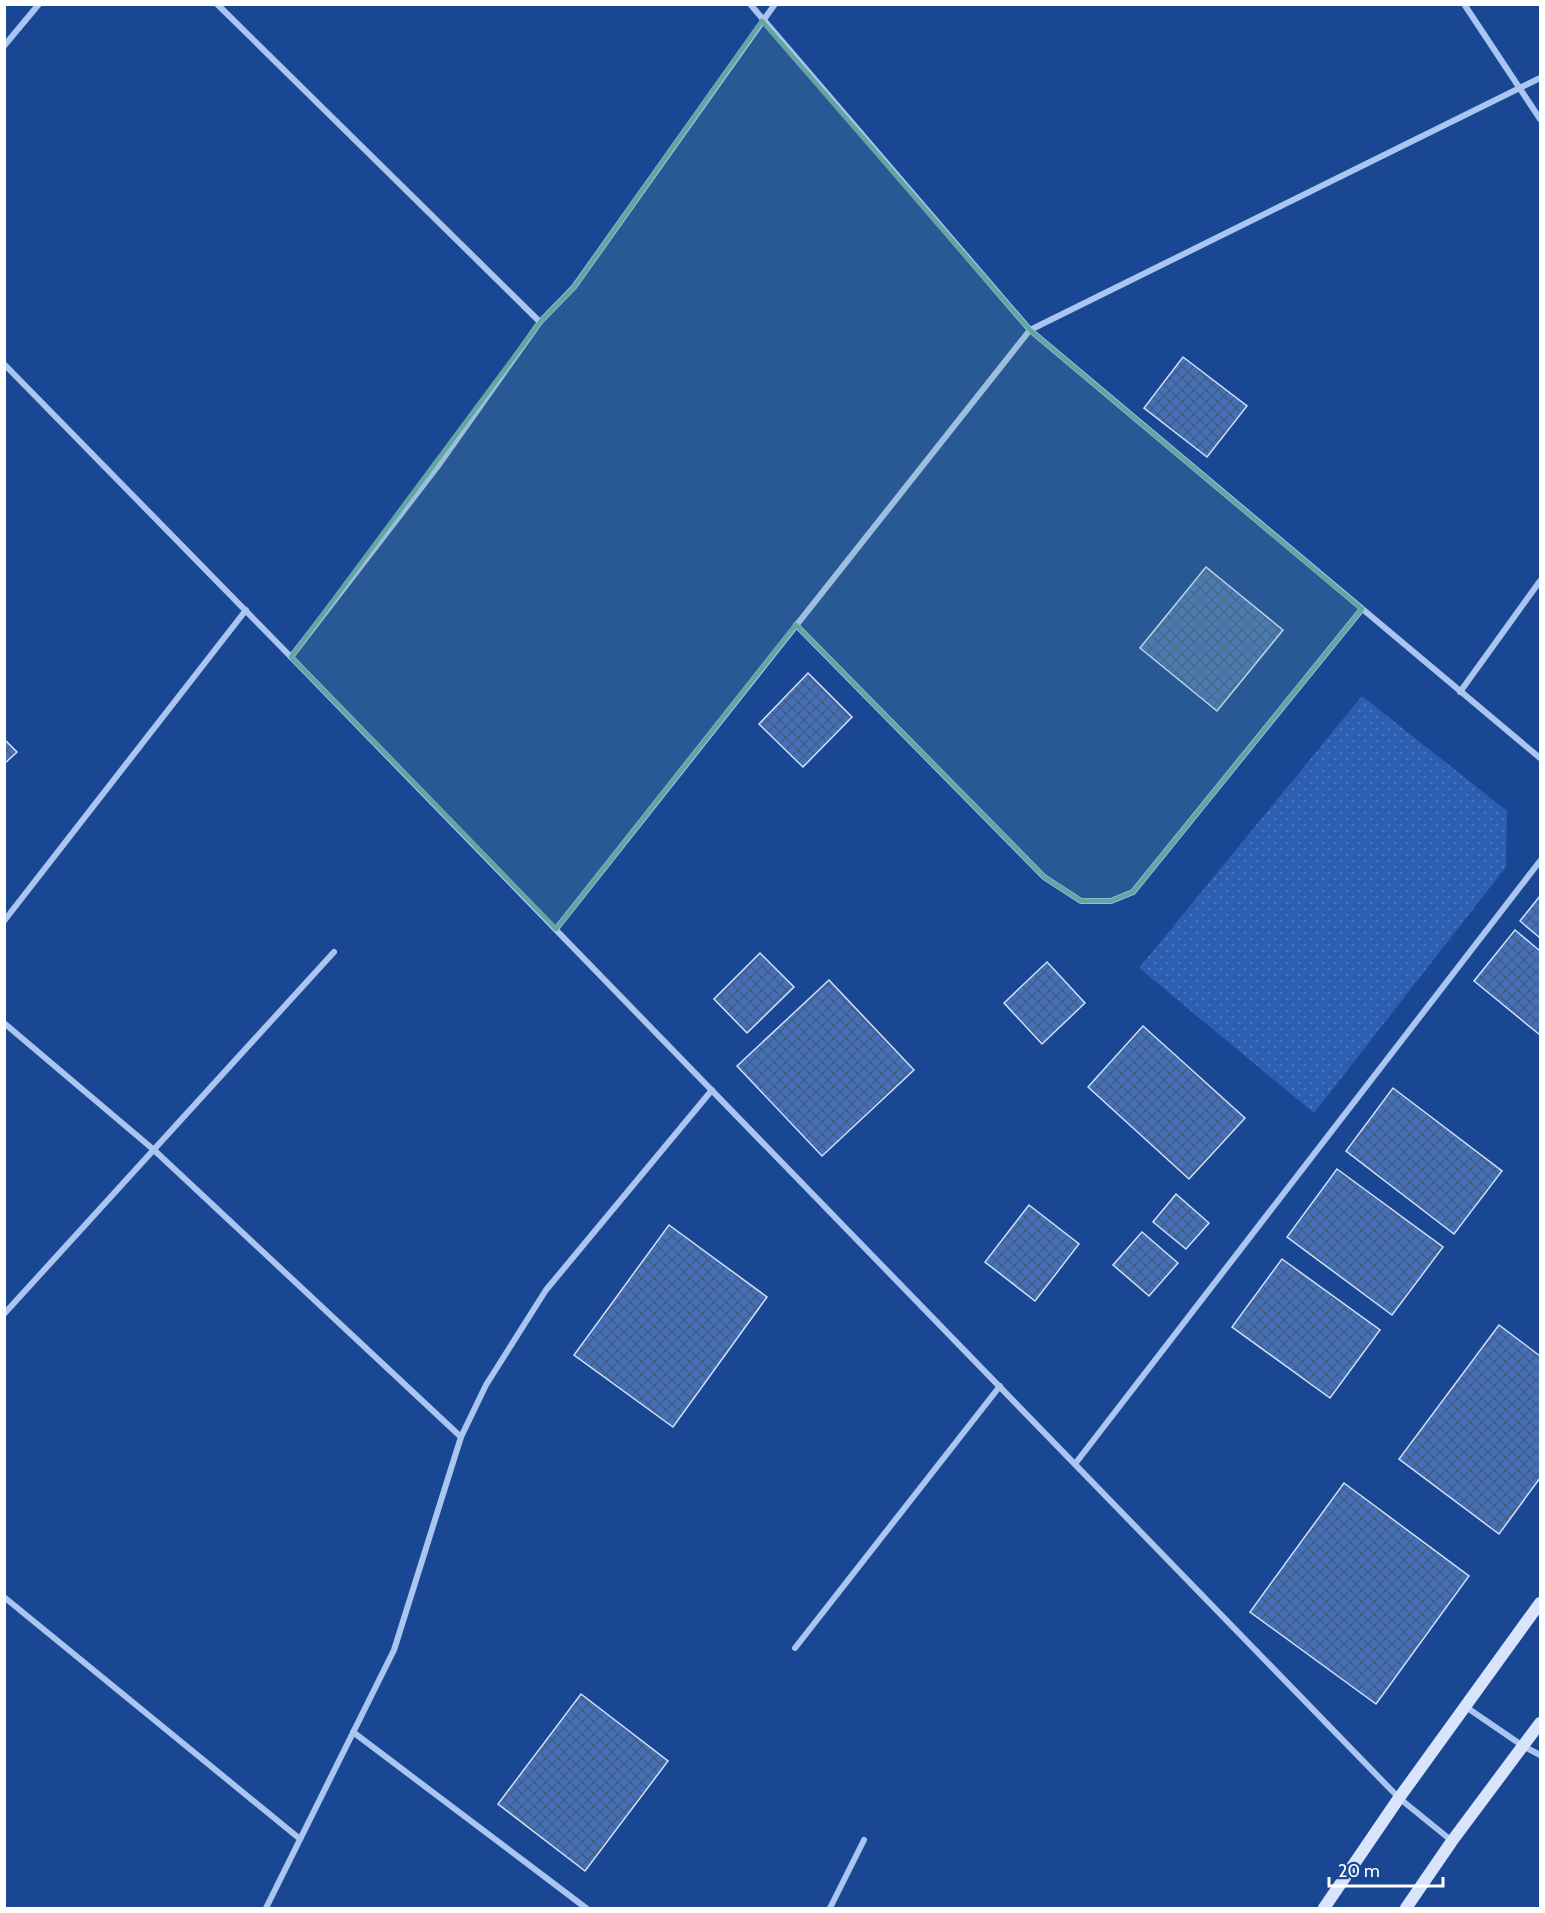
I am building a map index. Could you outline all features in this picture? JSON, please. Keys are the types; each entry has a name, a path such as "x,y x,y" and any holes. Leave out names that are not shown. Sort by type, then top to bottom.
{"main road":[{"path":"1324,1908 1399,1798 1540,1603"},
{"path":"1406,1908 1452,1841 1540,1723"}],"street":[{"path":"4,46 39,4"},
{"path":"217,4 540,322"},
{"path":"750,4 762,21 1030,330 1540,758"},
{"path":"291,657 438,466 540,322 574,287 775,4"},
{"path":"1464,4 1540,119"},
{"path":"556,929 1030,330 1540,78"},
{"path":"4,364 246,610 1399,1798 1452,1841"},
{"path":"1461,692 1540,581"},
{"path":"796,625 1044,877 1081,901 1110,901 1133,892 1362,609"},
{"path":"4,921 246,610"},
{"path":"1075,1464 1540,861"},
{"path":"4,1314 333,952"},
{"path":"4,1023 154,1150 461,1437"},
{"path":"266,1908 394,1650 461,1437 486,1385 546,1290 712,1090"},
{"path":"795,1648 1000,1386"},
{"path":"4,1597 300,1839"},
{"path":"1466,1707 1540,1755"},
{"path":"353,1732 586,1908"},
{"path":"830,1908 864,1840"}],"highlighted area":[{"path":"762,21 1030,330 1362,609 1133,892 1111,901 1081,901 1044,877 796,625 556,929 291,657 540,322 574,287"}],"shaded area":[{"path":"1362,696 1507,811 1506,867 1314,1113 1139,968"}],"building":[{"path":"1183,357 1247,406 1207,457 1144,408"},
{"path":"1206,567 1283,630 1217,711 1140,648"},
{"path":"808,673 852,717 803,767 759,724"},
{"path":"4,739 17,752 4,764"},
{"path":"1540,896 1540,938 1520,921"},
{"path":"1515,930 1540,951 1540,1035 1474,981"},
{"path":"760,953 794,987 747,1033 714,999"},
{"path":"1047,962 1085,1003 1042,1044 1004,1003"},
{"path":"829,980 914,1070 822,1156 737,1066"},
{"path":"1143,1026 1245,1118 1189,1179 1088,1087"},
{"path":"1393,1088 1502,1171 1454,1234 1346,1151"},
{"path":"1337,1169 1443,1247 1392,1315 1287,1237"},
{"path":"1176,1194 1209,1223 1186,1249 1153,1222"},
{"path":"1029,1205 1079,1244 1035,1301 985,1262"},
{"path":"669,1225 767,1297 673,1427 574,1355"},
{"path":"1142,1232 1178,1263 1149,1296 1113,1265"},
{"path":"1282,1259 1380,1330 1330,1398 1232,1327"},
{"path":"1499,1325 1540,1356 1540,1478 1499,1534 1399,1459"},
{"path":"1344,1483 1469,1576 1376,1704 1250,1612"},
{"path":"581,1694 668,1761 585,1871 498,1804"}]}
